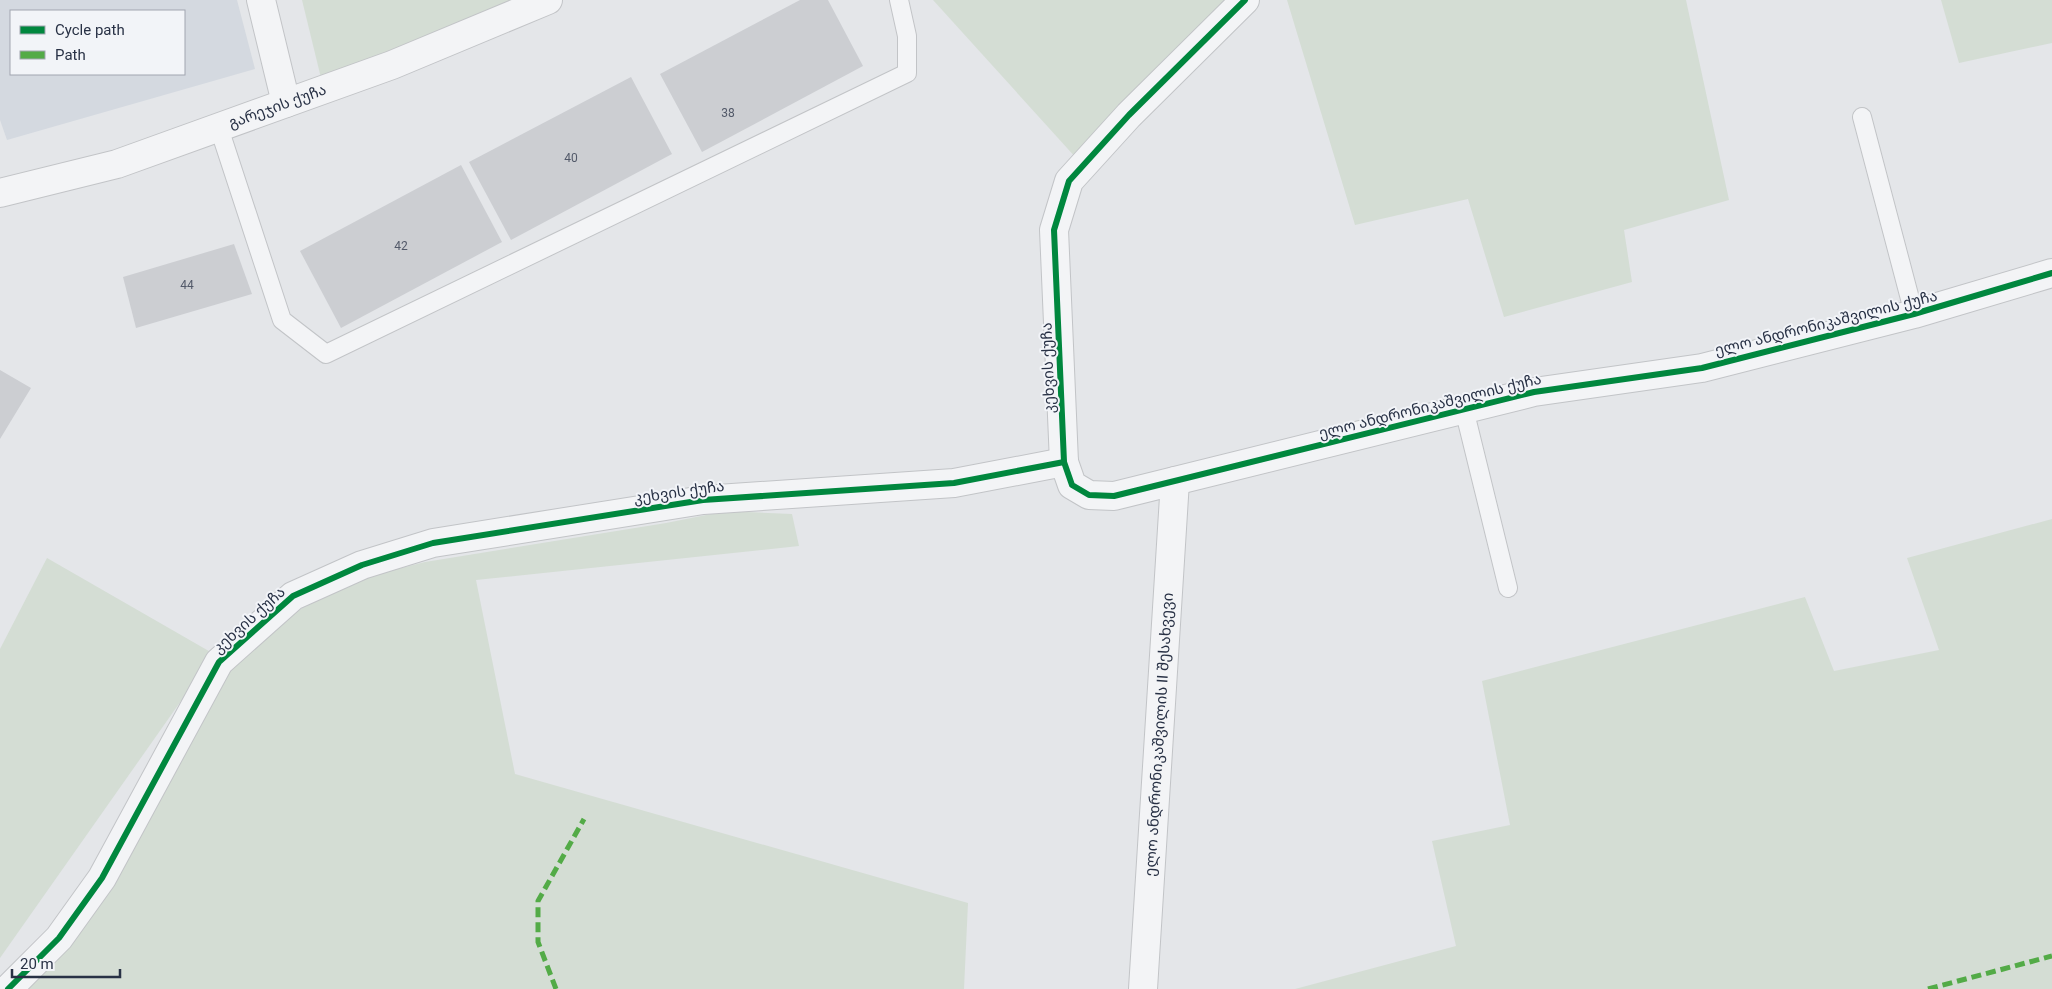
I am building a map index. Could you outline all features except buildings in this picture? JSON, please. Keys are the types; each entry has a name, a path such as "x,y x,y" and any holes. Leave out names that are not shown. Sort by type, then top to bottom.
{"street":[{"path":"261,0 286,103"},
{"name":"გარეჯის ქუჩა","path":"0,193 116,164 392,65 548,0"},
{"name":"კეხვის ქუჩა","path":"8,989 59,938 102,878 219,662 293,596 362,565 433,543 703,500 954,483 1064,462 1054,230 1069,181 1130,115 1245,0"},
{"name":"ელო ანდრონიკაშვილის ქუჩა","path":"1064,462 1072,485 1089,495 1114,496 1534,392 1702,368 1914,314 2052,273"},
{"name":"ელო ანდრონიკაშვილის II შესახვევი","path":"1143,989 1175,481"}],"lane":[{"path":"218,128 282,320 326,354 908,73 907,36 899,0"},
{"path":"1862,116 1914,314"},
{"path":"1464,409 1508,588"}],"shaded area":[{"path":"0,0 237,0 255,69 7,140 0,120"},
{"path":"302,0 515,0 321,78"},
{"path":"933,0 1233,0 1077,159"},
{"path":"1287,0 1686,0 1729,200 1624,230 1632,282 1504,317 1468,199 1355,225"},
{"path":"1941,0 2052,0 2052,43 1959,63"},
{"path":"726,511 792,514 799,546 476,580 515,774 968,903 964,989 24,989 228,671 295,612 362,578 425,562 666,523"},
{"path":"2052,519 2052,989 1295,989 1456,946 1432,841 1510,825 1482,681 1805,597 1834,671 1939,650 1907,558"},
{"path":"47,558 214,654 0,958 0,649"}],"marked path":[{"path":"556,989 538,942 538,901 584,819"},
{"path":"1928,989 2052,956"}],"cycle path":[{"path":"1245,0 1129,115 1069,181 1054,230 1064,462 1072,485 1089,495 1114,496 1534,392 1702,368 1914,314 2052,273"},
{"path":"8,989 59,938 102,878 219,662 293,596 362,565 433,543 703,500 954,483 1064,462"}]}
